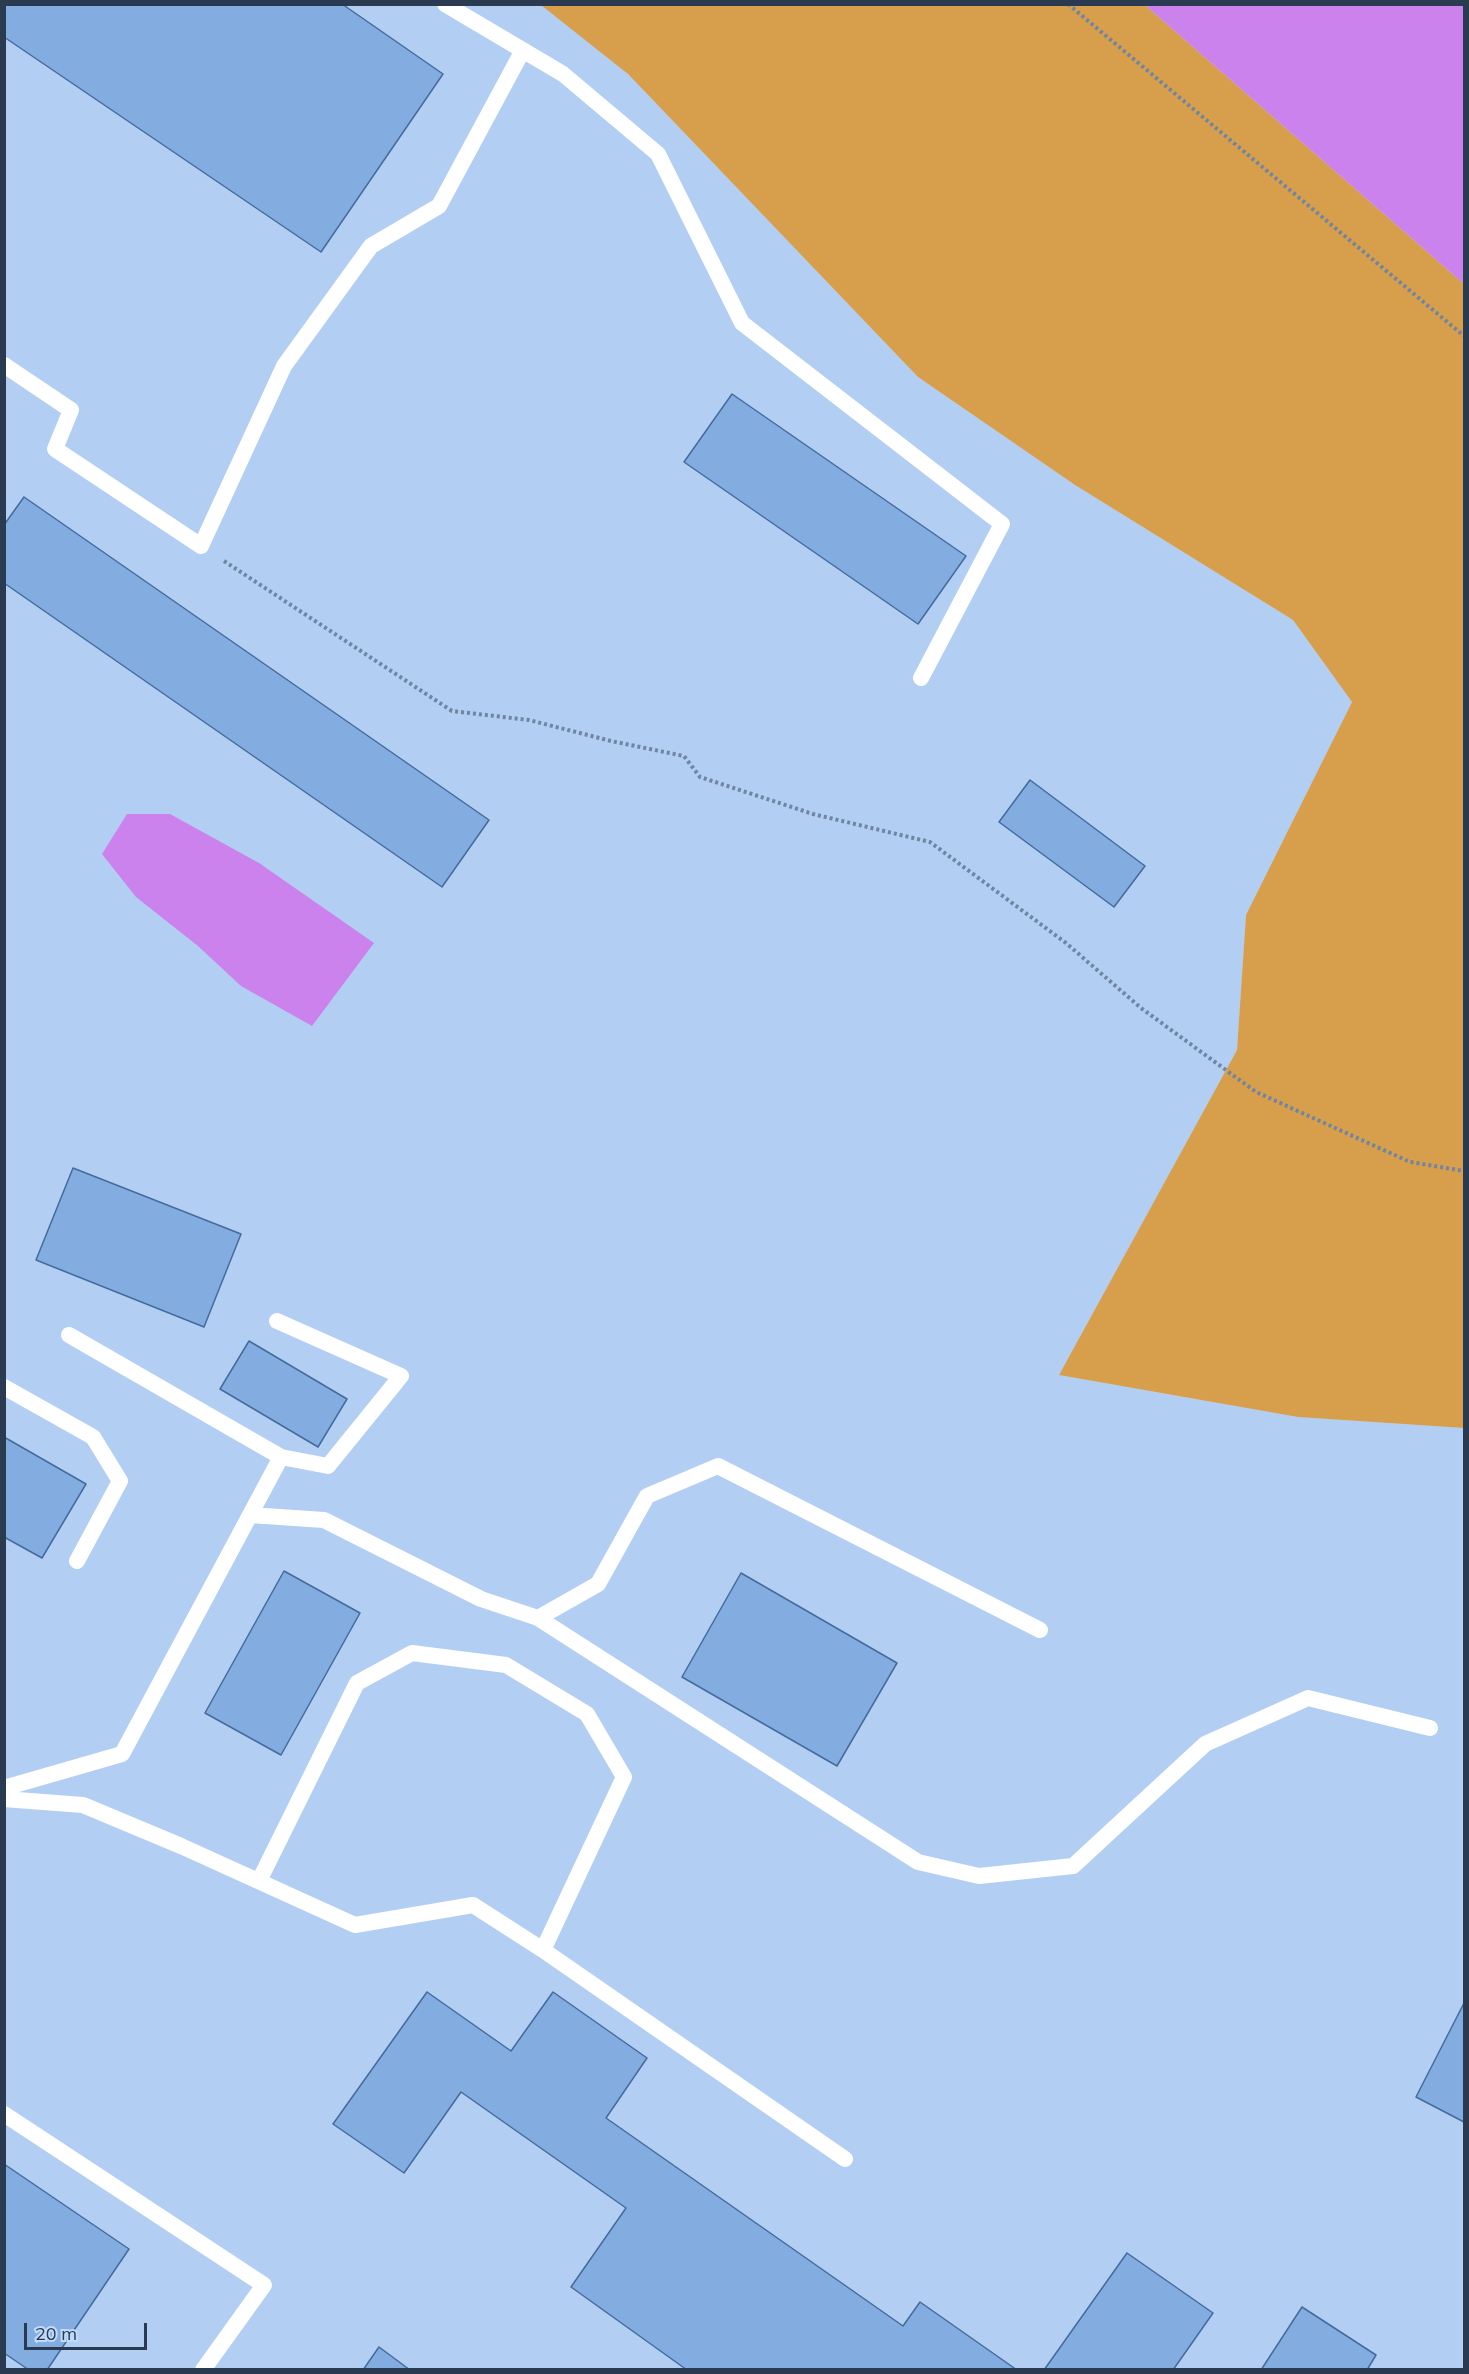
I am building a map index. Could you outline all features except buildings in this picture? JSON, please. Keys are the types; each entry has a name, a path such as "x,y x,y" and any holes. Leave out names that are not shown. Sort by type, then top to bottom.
{"lane":[{"path":"445,4 563,74 658,153 742,323 1002,524 921,678"},
{"path":"4,365 71,410 56,450 201,546 284,366 371,246 439,206 522,50"},
{"path":"69,1335 281,1457 328,1466 401,1376 277,1321"},
{"path":"4,1387 93,1437 120,1481 77,1561"},
{"path":"4,1788 122,1754 281,1457"},
{"path":"538,1618 598,1584 647,1496 718,1466 1040,1630"},
{"path":"250,1515 324,1520 482,1599 538,1618 918,1862 979,1876 1073,1866 1205,1744 1308,1698 1430,1728"},
{"path":"259,1881 357,1683 412,1653 506,1665 587,1714 624,1777 543,1950"},
{"path":"4,1799 83,1805 355,1925 473,1905 543,1950 844,2159"},
{"path":"4,2114 264,2285 203,2370"}],"path":[{"path":"1068,4 1464,336"},
{"path":"201,546 452,711 529,720 611,741 684,756 700,777 813,814 930,842 1066,943 1141,1008 1256,1092 1410,1162 1464,1171"}],"shaded area":[{"path":"5,5 551,5 628,74 918,377 1075,485 1293,620 1352,702 1246,915 1237,1050 1059,1375 1298,1417 1464,1428 1464,2369 5,2370"},
{"path":"541,5 1145,5 1464,284 1464,1428 1298,1417 1059,1375 1237,1050 1246,915 1352,702 1293,620 1075,485 918,377 628,74"},
{"path":"1145,5 1464,5 1464,284"},
{"path":"127,814 170,814 259,863 374,943 312,1026 241,986 198,946 136,897 102,854"}]}
